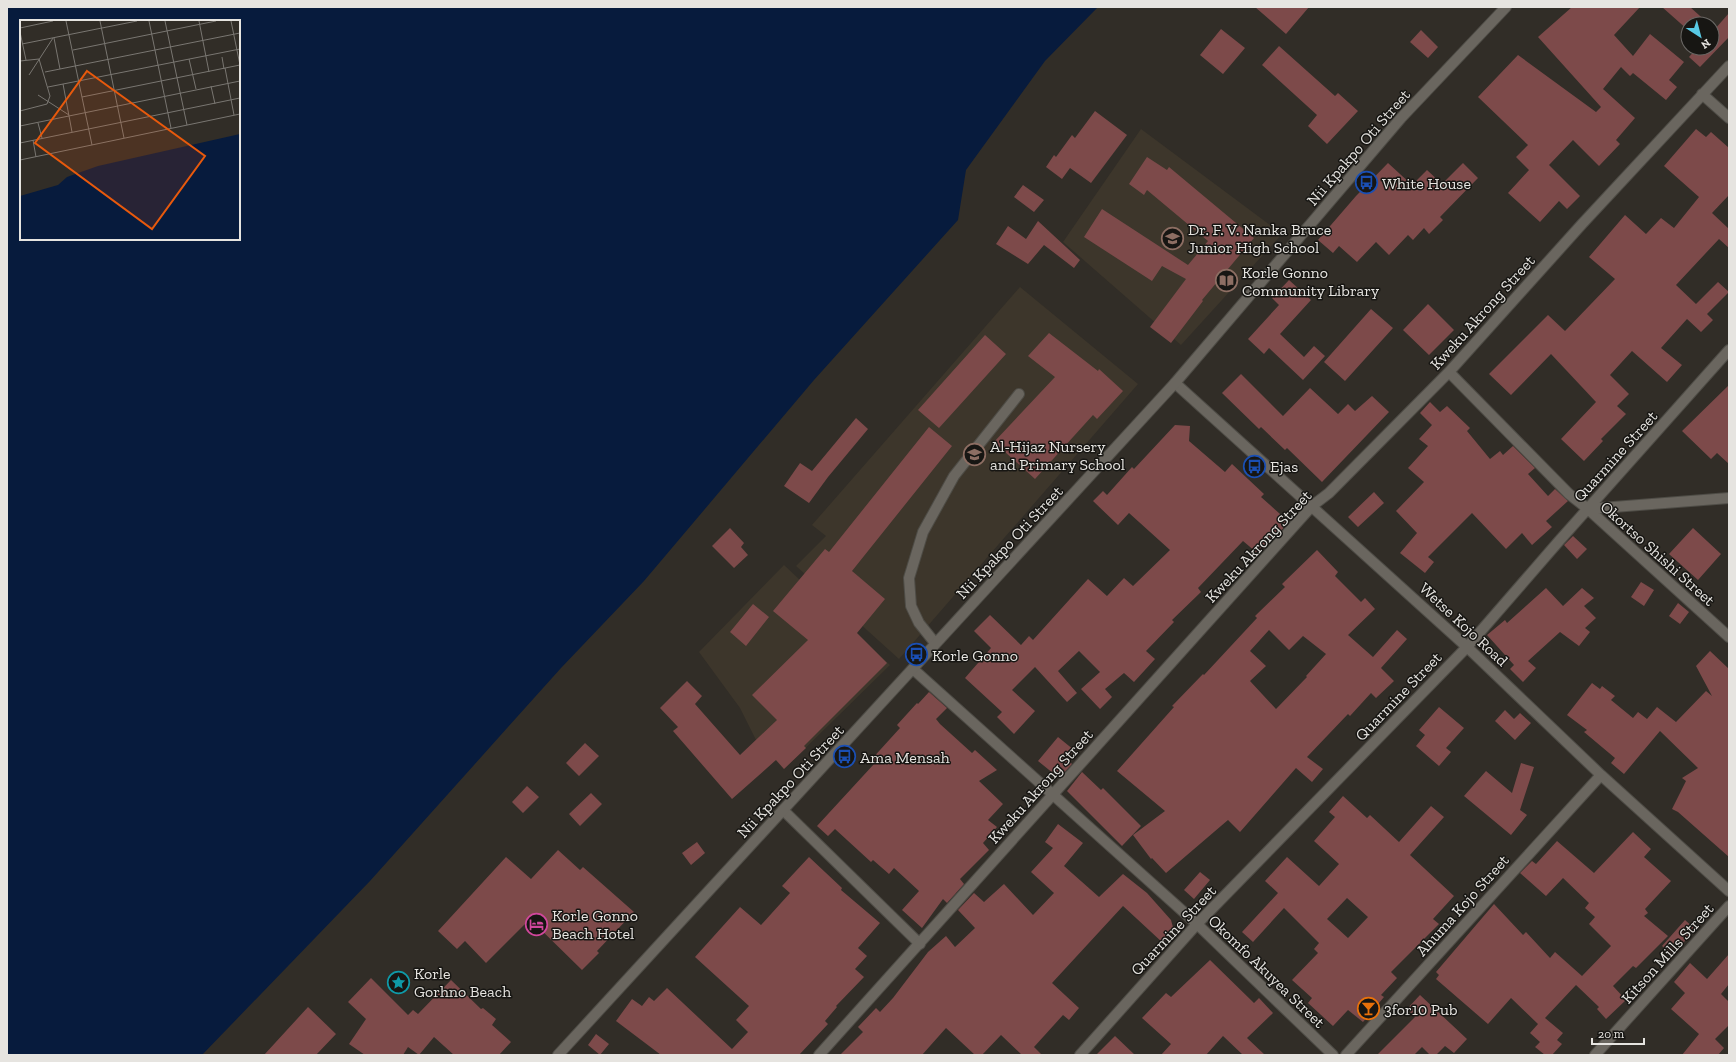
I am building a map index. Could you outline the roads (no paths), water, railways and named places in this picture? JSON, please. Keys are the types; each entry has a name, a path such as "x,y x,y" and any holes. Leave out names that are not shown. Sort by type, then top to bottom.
{"street":[{"name":"Nii Kpakpo Oti Street","path":"558,1055 1175,383 1401,118 1506,7"},
{"name":"Kweku Akrong Street","path":"819,1055 1312,506 1329,493 1448,372 1582,224 1729,66"},
{"path":"1702,94 1729,118"},
{"name":"Quarmine Street","path":"1080,1055 1197,924 1467,647 1729,350"},
{"name":"Okortso Shishi Street","path":"1448,372 1569,494 1588,509 1729,637"},
{"name":"Wetse Kojo Road","path":"1175,383 1467,647 1601,775 1729,891"},
{"path":"935,643 919,623 911,606 909,578 923,532 954,476 1019,394"},
{"path":"1588,509 1729,498"},
{"name":"Okomfo Akuyea Street","path":"912,669 1197,924 1333,1055"},
{"name":"Ahuma Kojo Street","path":"1346,1055 1601,775"},
{"path":"783,810 920,944"},
{"name":"Kitson Mills Street","path":"1595,1055 1729,906"}],"water":[{"path":"7,7 1098,7 1045,61 966,170 958,220 814,380 644,581 561,668 370,881 202,1055 7,1055"}],"place":[{"name":"White House","path":"1366,183"},
{"name":"Dr. F. V. Nanka Bruce Junior High School","path":"1172,238"},
{"name":"Korle Gonno Community Library","path":"1226,281"},
{"name":"Al-Hijaz Nursery and Primary School","path":"975,455"},
{"name":"Ejas","path":"1254,466"},
{"name":"Korle Gonno","path":"917,655"},
{"name":"Ama Mensah","path":"845,757"},
{"name":"Korle Gonno Beach Hotel","path":"536,924"},
{"name":"Korle Gorhno Beach","path":"398,982"},
{"name":"3for10 Pub","path":"1368,1009"}]}
